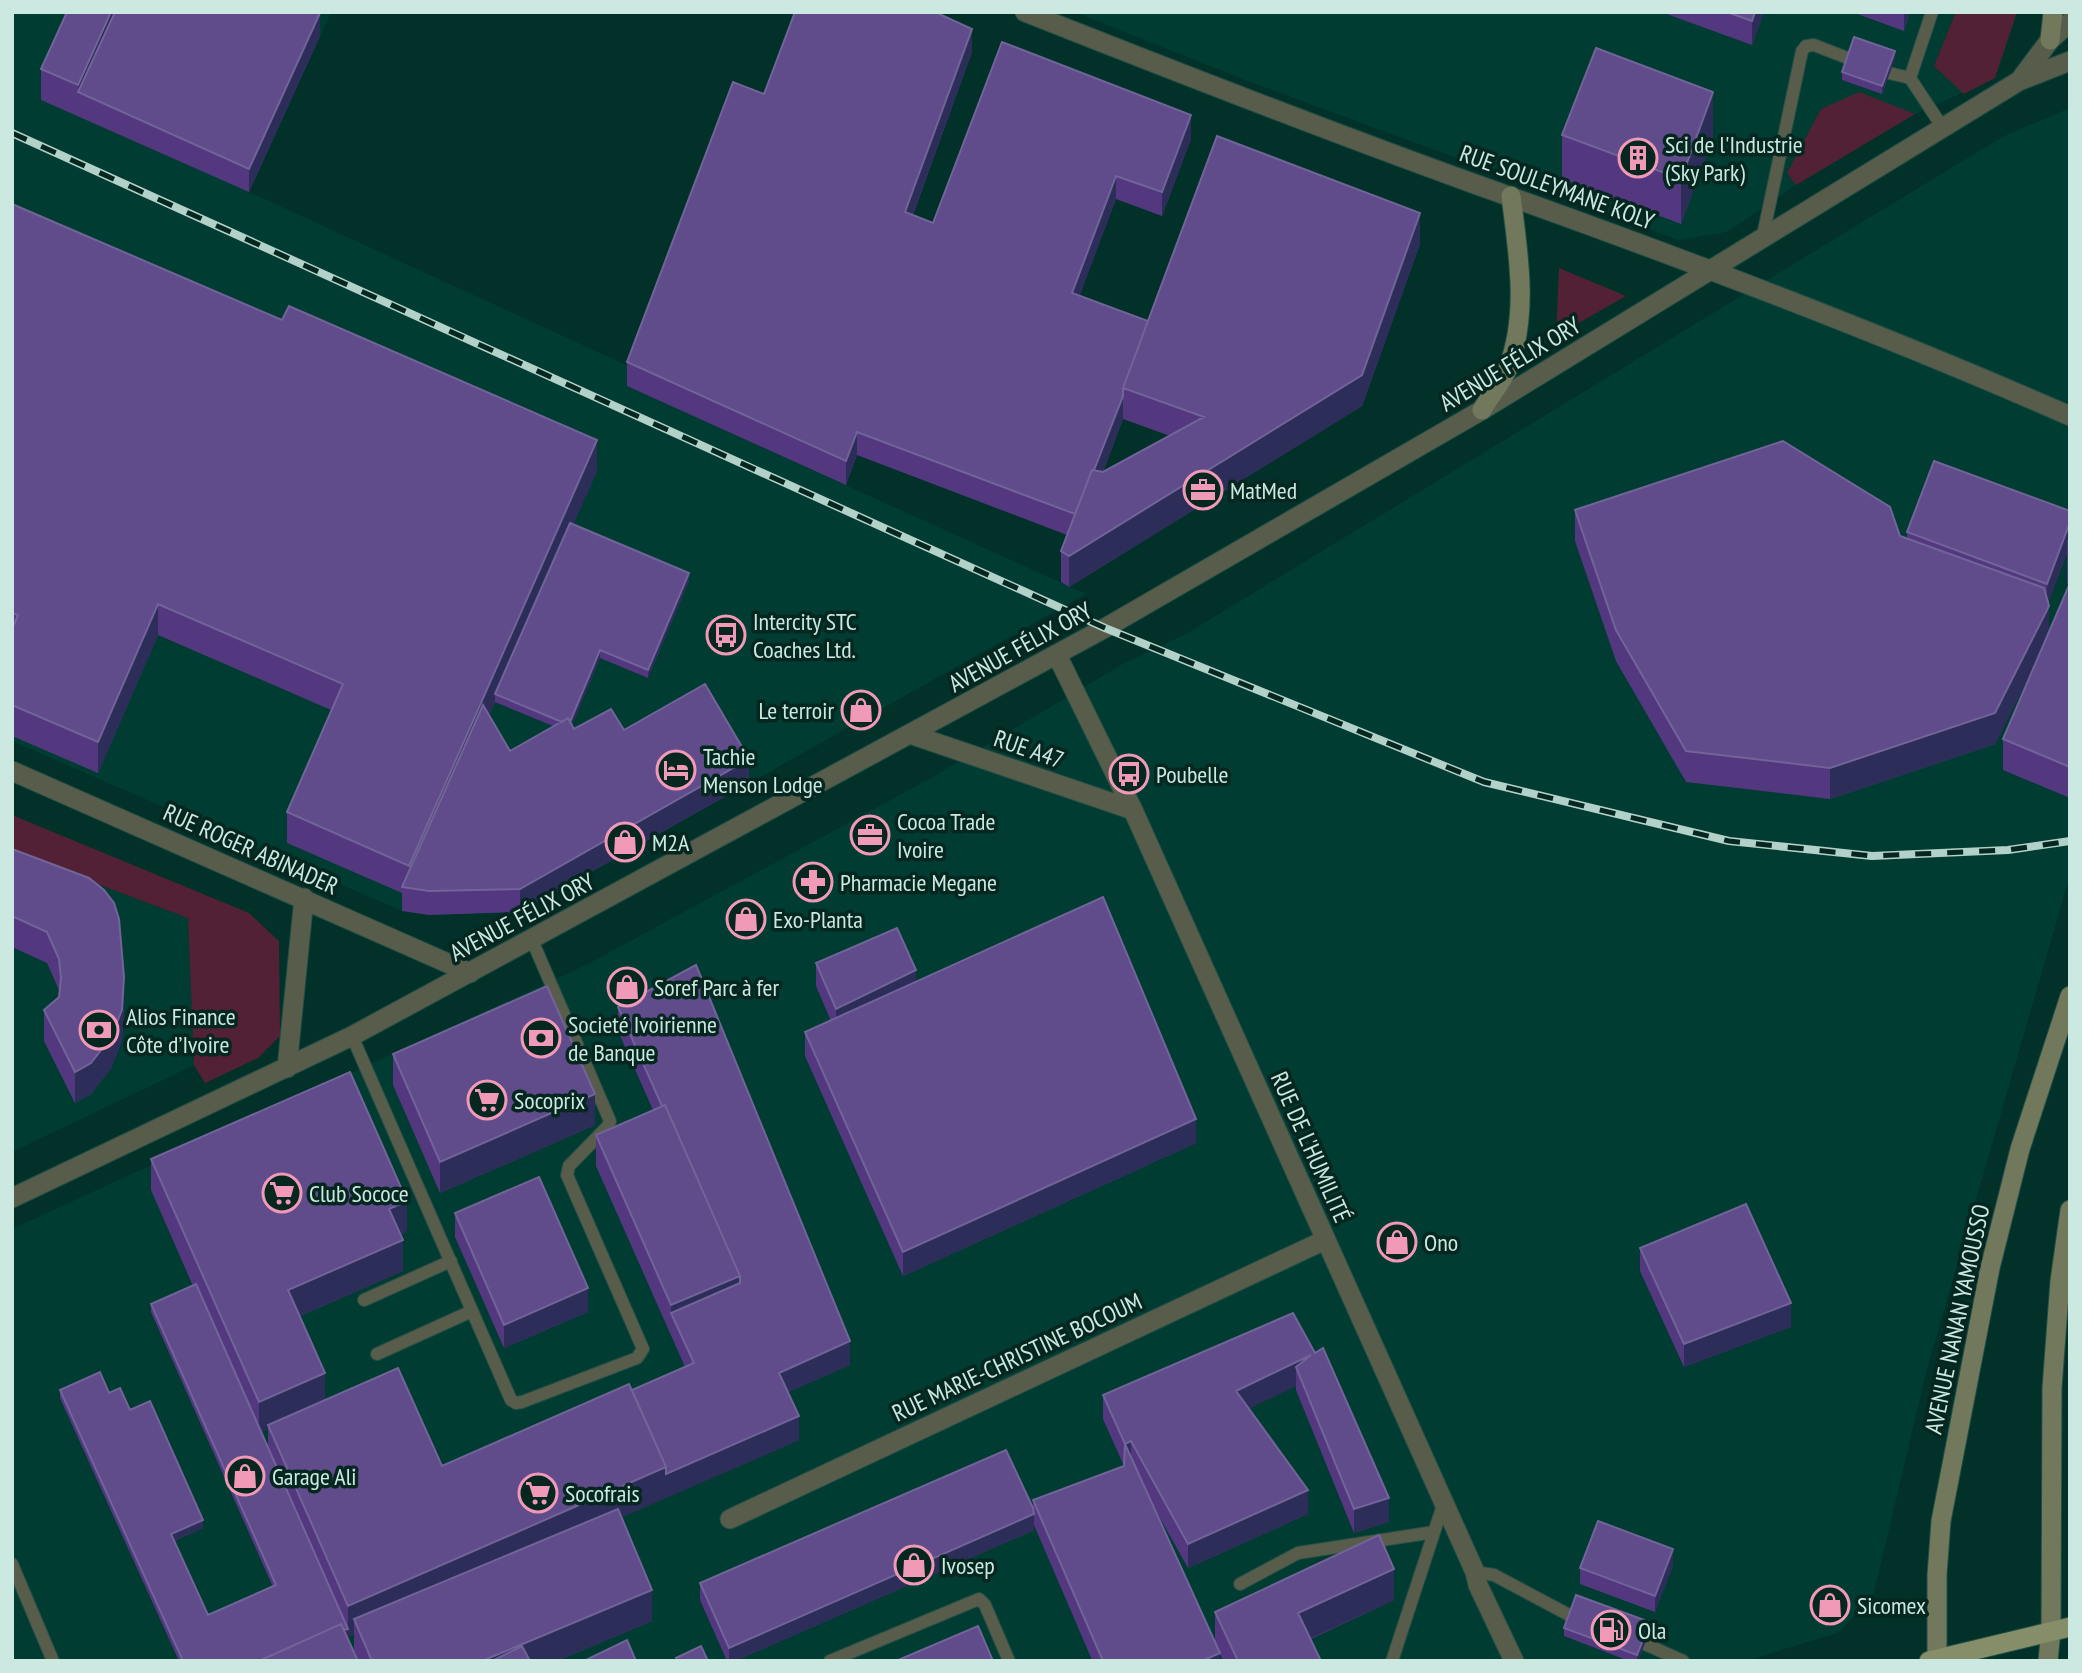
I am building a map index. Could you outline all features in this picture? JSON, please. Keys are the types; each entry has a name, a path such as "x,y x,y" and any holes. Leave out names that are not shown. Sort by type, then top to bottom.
{"main road":[{"path":"2050,40 2053,12"},
{"path":"1482,410 1507,369 1517,334 1520,263 1511,196"},
{"name":"AVENUE NANAN YAMOUSSO","path":"1934,1660 1941,1521 1990,1268 2020,1149 2070,996"},
{"path":"2048,1661 2060,1629 2052,1388 2060,1281 2070,1210"},
{"path":"1934,1660 2060,1629"}],"street":[{"name":"RUE SOULEYMANE KOLY","path":"1025,12 1231,94 1712,270 1964,370 2070,416"},
{"name":"AVENUE FÉLIX ORY","path":"2019,81 2050,40 2070,22"},
{"name":"AVENUE FÉLIX ORY","path":"12,1198 352,1036 1057,655 1482,410 2019,81 2070,61"},
{"name":"RUE DE L'HUMILITÉ","path":"1057,655 1133,810 1225,1012 1475,1572 1478,1586 1514,1661"},
{"name":"RUE A47","path":"910,734 1133,810"},
{"name":"RUE ROGER ABINADER","path":"12,771 470,973"},
{"path":"287,1068 304,898"},
{"name":"RUE MARIE-CHRISTINE BOCOUM","path":"730,1519 1325,1240"}],"lane":[{"path":"1910,78 1932,12"},
{"path":"1762,240 1802,51 1806,46 1814,45 1850,59"},
{"path":"1889,73 1910,78 1943,128"},
{"path":"352,1036 512,1400 516,1403 637,1357 643,1349 567,1175 569,1166 610,1121 532,940"},
{"path":"364,1300 451,1261"},
{"path":"377,1354 472,1311"},
{"path":"1392,1661 1444,1502"},
{"path":"1240,1584 1298,1553 1434,1532"},
{"path":"12,1564 53,1661"},
{"path":"1475,1572 1494,1575 1571,1616"},
{"path":"830,1661 979,1599 985,1605 1009,1661"},
{"path":"1645,1644 1683,1661"}],"shaded area":[{"path":"12,12 331,12 249,192 635,369 627,386 1086,594 520,912 429,915 402,911 12,741"},
{"path":"1074,12 2017,12 1995,78 1915,114 1796,185 1727,232 1679,240 1250,82"},
{"path":"1956,12 2017,12 1995,78 1964,94 1934,66"},
{"path":"1859,92 1915,114 1796,185 1787,173 1821,109"},
{"path":"2070,108 2070,875 1927,1369 1873,1597 1838,1633 1745,1661 12,1661 12,1229 588,964 931,778 1121,665 1186,634 2002,137"},
{"path":"1559,268 1626,296 1556,336"},
{"path":"12,815 249,913 279,941 280,1036 258,1058 205,1083 194,1065 188,918 12,852"},
{"path":"12,852 188,918 194,1065 12,1152"}],"building":[{"path":"67,12 111,12 78,85 41,69"},
{"path":"115,12 320,13 249,169 78,92"},
{"path":"795,12 935,12 972,29 905,212 933,223 1002,42 1191,115 1162,192 1116,176 1072,293 1148,321 1123,388 1123,396 1075,514 857,432 846,461 627,362 733,82 764,94"},
{"path":"1727,12 1755,12 1752,21"},
{"path":"1854,37 1895,51 1882,86 1842,72"},
{"path":"1596,48 1713,92 1681,179 1562,135"},
{"path":"1217,136 1420,213 1362,375 1069,556 1061,551 1092,470 1103,472 1204,417 1123,388"},
{"path":"12,204 282,320 289,306 597,440 409,866 287,812 343,684 158,604 98,742 12,705 12,629 18,615 12,613"},
{"path":"1783,441 1890,507 1900,536 2044,588 2049,606 1995,713 1830,768 1686,751 1616,630 1575,510"},
{"path":"1934,461 2070,511 2070,522 2047,584 1907,532"},
{"path":"570,523 689,573 648,670 600,650 570,722 568,718 562,722 495,694"},
{"path":"2070,583 2070,767 2003,739"},
{"path":"705,684 749,759 520,889 429,891 402,887 483,705 510,751 568,718 574,729 611,709 624,730"},
{"path":"12,849 89,878 104,890 114,903 119,919 124,977 122,1010 111,1037 91,1063 75,1072 44,1010 59,997 59,959 47,932 12,916"},
{"path":"1103,897 1196,1119 903,1252 805,1032"},
{"path":"897,928 916,970 836,1009 816,963"},
{"path":"696,965 850,1341 779,1373 799,1416 666,1474 666,1467 632,1390 694,1363 671,1313 740,1283 740,1276 665,1105 662,1106 618,1007"},
{"path":"547,986 595,1094 440,1162 393,1054"},
{"path":"350,1072 407,1201 389,1209 403,1240 288,1290 325,1373 259,1402 151,1159"},
{"path":"665,1105 740,1276 671,1305 596,1135"},
{"path":"539,1177 588,1288 504,1325 455,1213"},
{"path":"1746,1204 1791,1303 1684,1344 1640,1248"},
{"path":"196,1284 348,1629 344,1630 341,1624 259,1661 183,1661 60,1390 100,1372 109,1393 120,1388 130,1410 150,1401 203,1520 171,1534 208,1615 276,1585 151,1304"},
{"path":"1293,1313 1315,1353 1323,1348 1389,1498 1354,1509 1296,1367 1311,1355 1236,1391 1308,1490 1188,1544 1131,1441 1125,1444 1103,1395"},
{"path":"398,1368 442,1466 629,1384 666,1467 348,1606 268,1425"},
{"path":"1125,1444 1220,1653 1202,1661 1103,1661 1033,1500 1124,1466"},
{"path":"1006,1450 1034,1514 729,1648 700,1583"},
{"path":"618,1509 652,1590 482,1661 372,1661 354,1619"},
{"path":"1598,1521 1673,1549 1655,1596 1580,1568"},
{"path":"1379,1535 1394,1569 1298,1613 1321,1661 1238,1661 1215,1612"},
{"path":"1576,1595 1650,1622 1637,1655 1564,1628"},
{"path":"341,1624 358,1661 259,1661"},
{"path":"978,1626 993,1661 896,1661"},
{"path":"627,1640 636,1661 584,1661"},
{"path":"522,1646 530,1661 492,1661"},
{"path":"701,1646 708,1661 678,1661 676,1658"}],"railway":[{"path":"12,133 1105,628 1484,782 1729,841 1872,856 2008,850 2070,841"}],"place":[{"name":"Sci de l'Industrie (Sky Park)","path":"1638,158"},
{"name":"MatMed","path":"1203,490"},
{"name":"Intercity STC Coaches Ltd.","path":"726,635"},
{"name":"Le terroir","path":"861,710"},
{"name":"Tachie Menson Lodge","path":"676,770"},
{"name":"Poubelle","path":"1129,774"},
{"name":"Cocoa Trade Ivoire","path":"870,835"},
{"name":"M2A","path":"625,842"},
{"name":"Pharmacie Megane","path":"813,882"},
{"name":"Exo-Planta","path":"746,919"},
{"name":"Soref Parc à fer","path":"627,987"},
{"name":"Alios Finance Côte d’Ivoire","path":"99,1030"},
{"name":"Societé Ivoirienne de Banque","path":"541,1038"},
{"name":"Socoprix","path":"487,1100"},
{"name":"Club Sococe","path":"282,1193"},
{"name":"Ono","path":"1397,1242"},
{"name":"Garage Ali","path":"245,1476"},
{"name":"Socofrais","path":"538,1493"},
{"name":"Ivosep","path":"914,1565"},
{"name":"Sicomex","path":"1830,1605"},
{"name":"Ola","path":"1611,1630"}]}
